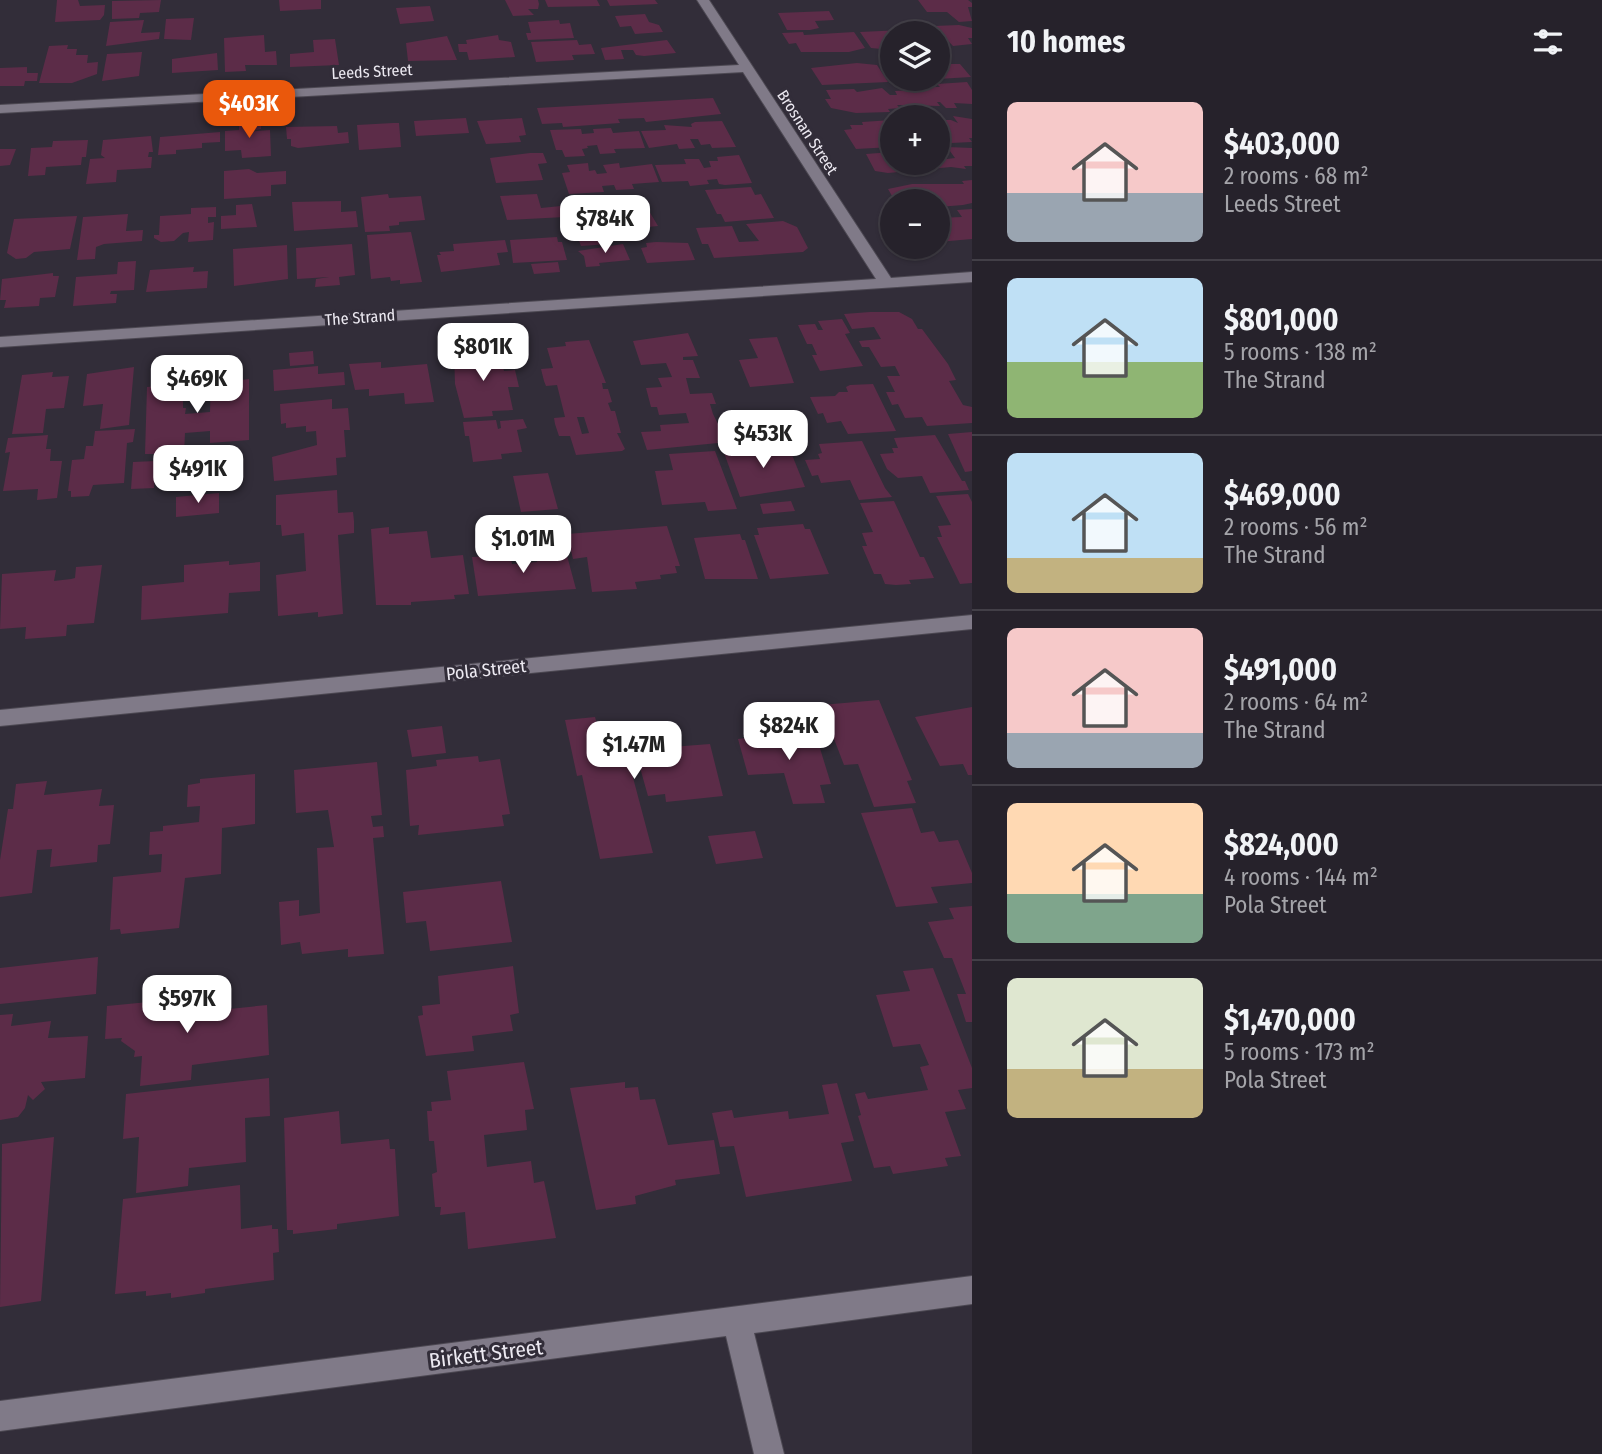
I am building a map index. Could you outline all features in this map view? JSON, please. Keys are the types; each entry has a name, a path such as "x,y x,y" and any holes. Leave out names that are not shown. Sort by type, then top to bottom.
{"street":[{"name":"Brosnan Street","path":"703,0 886,282"},
{"name":"Leeds Street","path":"0,109 745,68"},
{"name":"The Strand","path":"0,342 971,278"},
{"name":"Pola Street","path":"0,718 972,622"},
{"name":"Birkett Street","path":"0,1416 972,1290"},
{"path":"737,1322 769,1454"}],"building":[{"path":"57,0 78,0 80,6 105,5 104,15 100,20 55,22"},
{"path":"161,0 159,12 140,13 139,18 112,19 112,1"},
{"path":"279,0 321,0 321,9 280,11"},
{"path":"505,0 538,0 539,4 538,9 528,9 534,15 513,16"},
{"path":"545,0 597,0 600,6 548,7"},
{"path":"607,0 655,0 658,4 610,6"},
{"path":"918,0 968,0 972,3 972,7 968,7 972,21 959,22 947,12 927,12"},
{"path":"430,6 434,21 400,24 396,8"},
{"path":"829,11 834,20 815,21 819,28 810,30 787,30 778,13"},
{"path":"645,14 649,22 659,25 663,32 635,34 631,26 620,27 615,16"},
{"path":"194,18 191,40 164,39 166,19"},
{"path":"144,20 141,33 160,32 159,39 106,46 110,22"},
{"path":"559,20 560,24 570,23 574,38 528,40 526,33 531,33 528,22"},
{"path":"950,25 972,28 972,38 968,38 972,44 953,46 950,43"},
{"path":"880,31 880,49 871,48 860,32"},
{"path":"803,32 804,35 854,32 865,48 849,52 801,52 796,43 789,44 782,33"},
{"path":"264,35 265,52 276,51 277,65 245,65 246,71 225,72 224,38"},
{"path":"498,35 499,40 511,42 515,57 469,60 467,52 459,52 458,44 467,44 466,40"},
{"path":"447,36 457,60 408,61 406,43"},
{"path":"335,39 339,65 290,67 290,54 314,52 313,40"},
{"path":"577,40 579,45 591,44 595,54 572,55 574,60 536,62 531,42"},
{"path":"667,40 676,53 644,56 636,55 633,50 621,50 624,59 605,60 601,48"},
{"path":"68,45 67,49 77,49 76,55 88,55 87,63 98,62 97,74 72,83 39,83 49,46"},
{"path":"142,52 139,76 102,81 107,54"},
{"path":"217,53 218,70 172,73 172,59"},
{"path":"857,63 877,65 880,70 880,82 822,85 811,68"},
{"path":"950,64 960,64 971,77 950,78"},
{"path":"27,67 27,73 38,73 37,81 25,81 24,86 0,86 0,68"},
{"path":"967,82 972,90 972,104 954,103 957,108 950,108 950,105 940,102 937,102 939,105 880,105 880,112 856,113 831,108 825,99 831,99 826,90 854,89 857,92 880,88 880,91 890,95 897,95 895,91 950,91 950,83"},
{"path":"713,98 721,114 646,122 644,118 618,119 620,123 563,127 562,123 542,124 537,108"},
{"path":"953,116 972,119 972,138 969,138 972,142 950,142 950,120 958,123"},
{"path":"466,118 469,133 416,136 414,121"},
{"path":"522,118 526,135 519,136 521,142 486,144 477,121"},
{"path":"261,119 261,129 246,132 270,130 271,156 242,158 241,150 225,151 225,131 239,130 239,120"},
{"path":"722,121 736,147 712,148 710,144 701,145 698,139 690,139 695,148 679,149 677,144 649,148 641,131 666,130 664,125 692,127 691,124 695,122"},
{"path":"880,121 880,148 856,149 844,130 852,129 850,125 863,125 862,122"},
{"path":"399,123 401,147 359,150 357,125"},
{"path":"337,126 338,133 348,132 349,143 298,148 291,146 291,139 287,139 286,127"},
{"path":"611,128 613,133 639,131 645,148 614,149 616,153 600,154 597,145 587,146 588,148 582,149 585,156 565,157 562,150 556,150 550,130 581,129 582,134 594,133 593,129"},
{"path":"220,132 220,142 202,143 202,148 176,150 176,154 158,155 160,137"},
{"path":"151,136 153,152 149,152 148,157 152,157 151,168 117,170 116,182 86,184 90,159 105,158 101,155 103,140"},
{"path":"88,140 86,157 82,157 81,165 46,167 45,175 28,176 31,148 52,147 53,141"},
{"path":"950,147 972,148 972,166 964,166 966,169 950,167 950,159 955,158"},
{"path":"0,149 16,149 10,165 0,166"},
{"path":"543,153 547,163 538,164 543,180 496,183 490,158"},
{"path":"880,153 880,172 875,171 866,154"},
{"path":"739,155 752,183 725,185 719,184 717,179 707,180 709,184 690,186 688,181 662,182 655,165 686,164 684,159 699,159 704,168 711,167 709,161 718,161 717,157"},
{"path":"588,163 589,171 595,170 597,174 607,173 603,165 619,163 620,168 652,164 659,182 632,184 634,189 616,190 614,185 602,186 604,192 569,194 562,173 570,172 567,165"},
{"path":"249,169 257,173 286,171 286,184 271,185 271,196 224,199 224,171"},
{"path":"972,180 972,203 950,206 950,189 888,189 912,184 964,184 962,181"},
{"path":"751,187 755,195 761,194 774,218 725,222 721,214 717,214 705,190"},
{"path":"388,194 389,198 421,196 425,220 399,222 399,225 389,226 390,231 365,232 361,197"},
{"path":"537,194 541,208 561,206 565,217 507,220 500,196"},
{"path":"635,200 640,212 649,211 658,226 628,229 622,214 613,214 603,215 608,230 577,232 568,204"},
{"path":"341,201 341,212 356,211 358,227 294,231 292,202"},
{"path":"252,204 257,227 221,229 221,216 236,215 236,205"},
{"path":"216,207 216,217 208,217 208,223 214,222 213,240 188,242 189,232 183,233 174,241 161,242 154,238 154,235 159,235 160,216 191,214 191,208"},
{"path":"972,209 972,239 950,241 950,218 962,217 957,210"},
{"path":"128,214 126,231 143,230 142,241 104,244 96,247 95,259 77,260 83,217"},
{"path":"77,216 70,249 34,252 26,258 16,259 7,253 14,219"},
{"path":"783,221 797,227 808,248 803,252 714,258 708,244 702,244 696,228 732,226 739,242 759,241 746,224"},
{"path":"604,231 609,244 581,246 576,233"},
{"path":"411,232 422,282 400,284 400,280 391,281 390,277 371,279 367,235"},
{"path":"557,237 558,242 562,242 567,260 513,263 510,240"},
{"path":"505,240 508,252 497,253 500,265 441,272 437,255 441,255 439,252 454,251 453,244"},
{"path":"646,243 688,243 695,260 647,263 641,248 647,247"},
{"path":"352,244 355,275 339,277 340,285 315,287 316,279 329,277 297,279 296,248"},
{"path":"623,244 630,260 599,263 600,266 586,267 584,256 578,251"},
{"path":"287,245 288,279 234,286 233,249"},
{"path":"136,261 134,290 111,291 110,294 117,294 116,303 73,306 76,277 117,274 118,262"},
{"path":"558,262 560,272 534,274 531,264"},
{"path":"194,267 193,272 208,271 207,288 146,292 150,270"},
{"path":"53,273 53,276 59,276 55,297 40,298 39,306 4,308 6,300 0,300 2,279"},
{"path":"899,312 912,319 918,329 922,329 948,364 956,380 949,381 963,405 972,407 972,423 927,426 922,417 905,418 898,404 892,405 886,392 895,392 887,376 900,376 895,366 881,367 869,347 862,347 859,341 881,339 874,327 852,329 844,314"},
{"path":"842,319 850,333 845,334 863,366 820,371 812,355 817,355 812,344 807,344 798,325 815,324 818,330 823,330 818,321"},
{"path":"688,333 698,356 683,357 683,360 693,360 700,378 686,378 690,394 712,393 716,404 710,404 713,414 718,424 723,424 728,438 717,441 718,443 647,450 641,432 661,431 660,425 689,423 686,413 659,415 657,407 651,407 646,388 662,387 658,378 672,377 666,363 641,365 633,341"},
{"path":"777,337 794,383 750,387 739,360 758,358 749,339"},
{"path":"589,340 606,383 602,383 603,389 608,389 612,402 608,403 611,411 615,411 621,433 617,433 625,449 622,451 576,455 570,436 559,436 554,418 565,417 557,385 546,386 541,369 553,368 547,348 566,346 565,342","holes":["577,417 584,417 589,433 582,434"]},
{"path":"480,348 481,352 499,351 504,371 515,370 519,387 508,387 513,410 492,411 493,416 464,418 455,384 454,350"},
{"path":"313,351 314,364 290,366 289,353"},
{"path":"381,362 381,368 427,364 434,402 405,404 404,393 369,396 369,389 355,390 349,364"},
{"path":"318,366 318,374 344,372 345,385 274,391 273,370"},
{"path":"134,367 129,425 100,429 103,404 83,406 87,374"},
{"path":"53,372 52,377 69,376 64,408 46,409 43,433 12,434 22,375"},
{"path":"241,372 241,380 249,379 249,440 210,443 210,431 185,433 184,454 145,454 147,387 183,384 185,414 210,412 211,374"},
{"path":"873,384 896,431 848,434 841,421 827,423 823,413 818,414 810,397 835,396 839,392 848,392 846,387 850,385"},
{"path":"332,399 332,409 348,408 350,430 344,430 346,457 336,458 337,475 274,481 272,457 317,445 316,431 306,432 306,426 286,428 286,423 281,424 280,404"},
{"path":"523,419 527,428 517,430 522,452 501,454 502,459 473,462 469,436 465,436 463,422 496,420 498,429 501,428 500,421"},
{"path":"135,429 133,442 127,443 124,483 93,485 89,496 71,497 71,491 68,491 72,460 84,459 86,446 93,446 95,431"},
{"path":"972,432 972,471 965,472 948,434"},
{"path":"48,435 46,449 51,449 50,461 62,461 57,498 37,500 38,489 3,491 10,452 5,453 8,438"},
{"path":"935,435 969,490 930,493 922,476 898,478 887,469 880,454 894,453 892,448 898,448 894,438"},
{"path":"862,441 892,497 859,500 850,480 821,483 818,475 812,476 805,460 820,459 818,454 822,453 819,444"},
{"path":"788,445 805,487 740,497 723,450"},
{"path":"715,451 737,509 708,511 705,502 662,505 655,471 673,470 669,454"},
{"path":"156,461 154,488 131,489 133,462"},
{"path":"548,473 558,509 521,512 513,476"},
{"path":"337,490 338,513 353,512 354,521 354,533 338,535 343,614 318,617 318,612 278,616 276,575 306,571 304,533 282,536 281,525 276,525 276,495"},
{"path":"219,493 219,513 176,517 176,497"},
{"path":"968,494 972,502 972,583 960,584 937,537 942,537 938,526 951,525 936,496"},
{"path":"791,501 795,511 763,514 760,504"},
{"path":"894,501 920,557 924,557 934,578 909,580 911,584 896,585 885,584 881,574 874,574 862,546 867,546 862,533 873,532 860,503"},
{"path":"803,524 805,529 810,529 829,574 770,579 754,535 759,535 757,528"},
{"path":"667,526 680,566 675,566 677,573 660,575 661,579 635,582 637,589 592,592 587,557 573,559 567,534"},
{"path":"389,527 389,534 427,531 431,558 463,555 469,594 454,595 455,599 411,602 411,605 376,605 371,529"},
{"path":"740,534 742,540 745,540 758,579 705,579 694,538"},
{"path":"566,552 576,589 478,596 472,557 510,555 512,564 537,562 536,554"},
{"path":"229,561 229,565 260,562 260,591 229,593 228,613 141,620 142,586 184,582 184,565"},
{"path":"102,565 94,623 67,625 66,636 25,639 26,627 0,629 2,574 56,570 54,581 75,578 76,567"},
{"path":"879,700 912,780 907,781 916,803 874,807 858,764 844,765 821,705"},
{"path":"972,707 972,775 968,775 963,764 940,766 915,717"},
{"path":"595,717 597,724 623,722 629,744 669,740 671,747 710,744 723,796 666,802 665,794 648,796 637,757 627,755 653,853 600,859 582,775 577,776 565,720"},
{"path":"442,726 446,753 412,757 407,730"},
{"path":"814,729 831,784 820,785 825,803 793,804 784,773 748,775 738,739"},
{"path":"478,756 479,762 500,759 510,814 502,815 504,826 418,835 419,825 410,826 406,770 437,766 436,760"},
{"path":"377,762 382,815 371,816 373,827 383,826 384,837 373,838 384,954 348,957 348,949 302,954 300,942 281,945 279,902 299,900 299,916 320,913 317,848 334,847 328,810 296,813 294,770"},
{"path":"255,774 255,824 222,828 221,874 185,878 179,928 121,934 120,929 110,930 113,877 161,872 162,854 149,855 150,832 163,831 163,826 199,822 200,806 187,807 188,785 200,783 200,779"},
{"path":"47,781 44,795 102,789 99,806 114,805 110,844 98,845 97,862 50,867 52,849 37,850 32,893 0,897 0,860 8,809 13,809 16,784"},
{"path":"912,808 921,833 934,831 939,842 958,840 972,873 972,883 931,887 938,903 896,907 861,813"},
{"path":"755,831 763,858 716,864 708,836"},
{"path":"501,881 512,942 430,951 426,921 406,923 403,892"},
{"path":"972,906 972,1022 966,1022 957,994 966,994 952,958 944,958 928,922 954,919 949,908"},
{"path":"98,957 96,994 0,1004 0,968"},
{"path":"513,966 519,1013 510,1015 513,1031 472,1036 474,1051 426,1056 418,1016 423,1015 422,1006 440,1004 438,976"},
{"path":"933,968 972,1068 972,1088 958,1090 966,1109 945,1112 961,1156 945,1158 948,1166 893,1174 890,1166 874,1168 858,1116 861,1115 855,1094 865,1092 868,1099 928,1090 920,1067 929,1065 920,1044 893,1047 876,995 910,991 903,971"},
{"path":"211,996 210,1011 267,1005 269,1055 192,1065 191,1080 140,1086 142,1056 134,1057 135,1051 121,1041 122,1038 105,1039 107,1006"},
{"path":"13,1014 11,1026 51,1021 48,1038 88,1036 85,1078 41,1082 45,1089 33,1100 28,1095 25,1108 18,1117 0,1120 0,1015"},
{"path":"524,1062 534,1109 525,1110 527,1130 484,1135 487,1167 531,1161 534,1183 544,1181 556,1238 468,1249 465,1212 440,1215 441,1207 435,1207 432,1174 437,1172 434,1141 429,1141 427,1111 432,1111 431,1102 451,1100 447,1071"},
{"path":"269,1078 270,1116 245,1118 246,1162 189,1168 188,1186 136,1193 139,1137 123,1139 126,1094"},
{"path":"625,1082 625,1088 638,1087 640,1100 655,1099 668,1145 714,1140 720,1174 675,1180 676,1185 635,1196 636,1204 596,1210 570,1088"},
{"path":"837,1083 854,1141 841,1143 852,1181 746,1197 734,1146 720,1147 712,1113 732,1110 734,1118 788,1111 789,1119 829,1114 822,1085"},
{"path":"339,1111 341,1144 389,1139 390,1149 395,1149 399,1216 337,1224 337,1229 293,1234 293,1230 287,1230 284,1118"},
{"path":"54,1137 41,1301 0,1307 2,1144"},
{"path":"240,1185 241,1229 272,1225 272,1229 278,1229 279,1252 273,1253 274,1280 205,1289 205,1293 171,1298 171,1293 146,1296 146,1291 115,1294 123,1199"}]}
